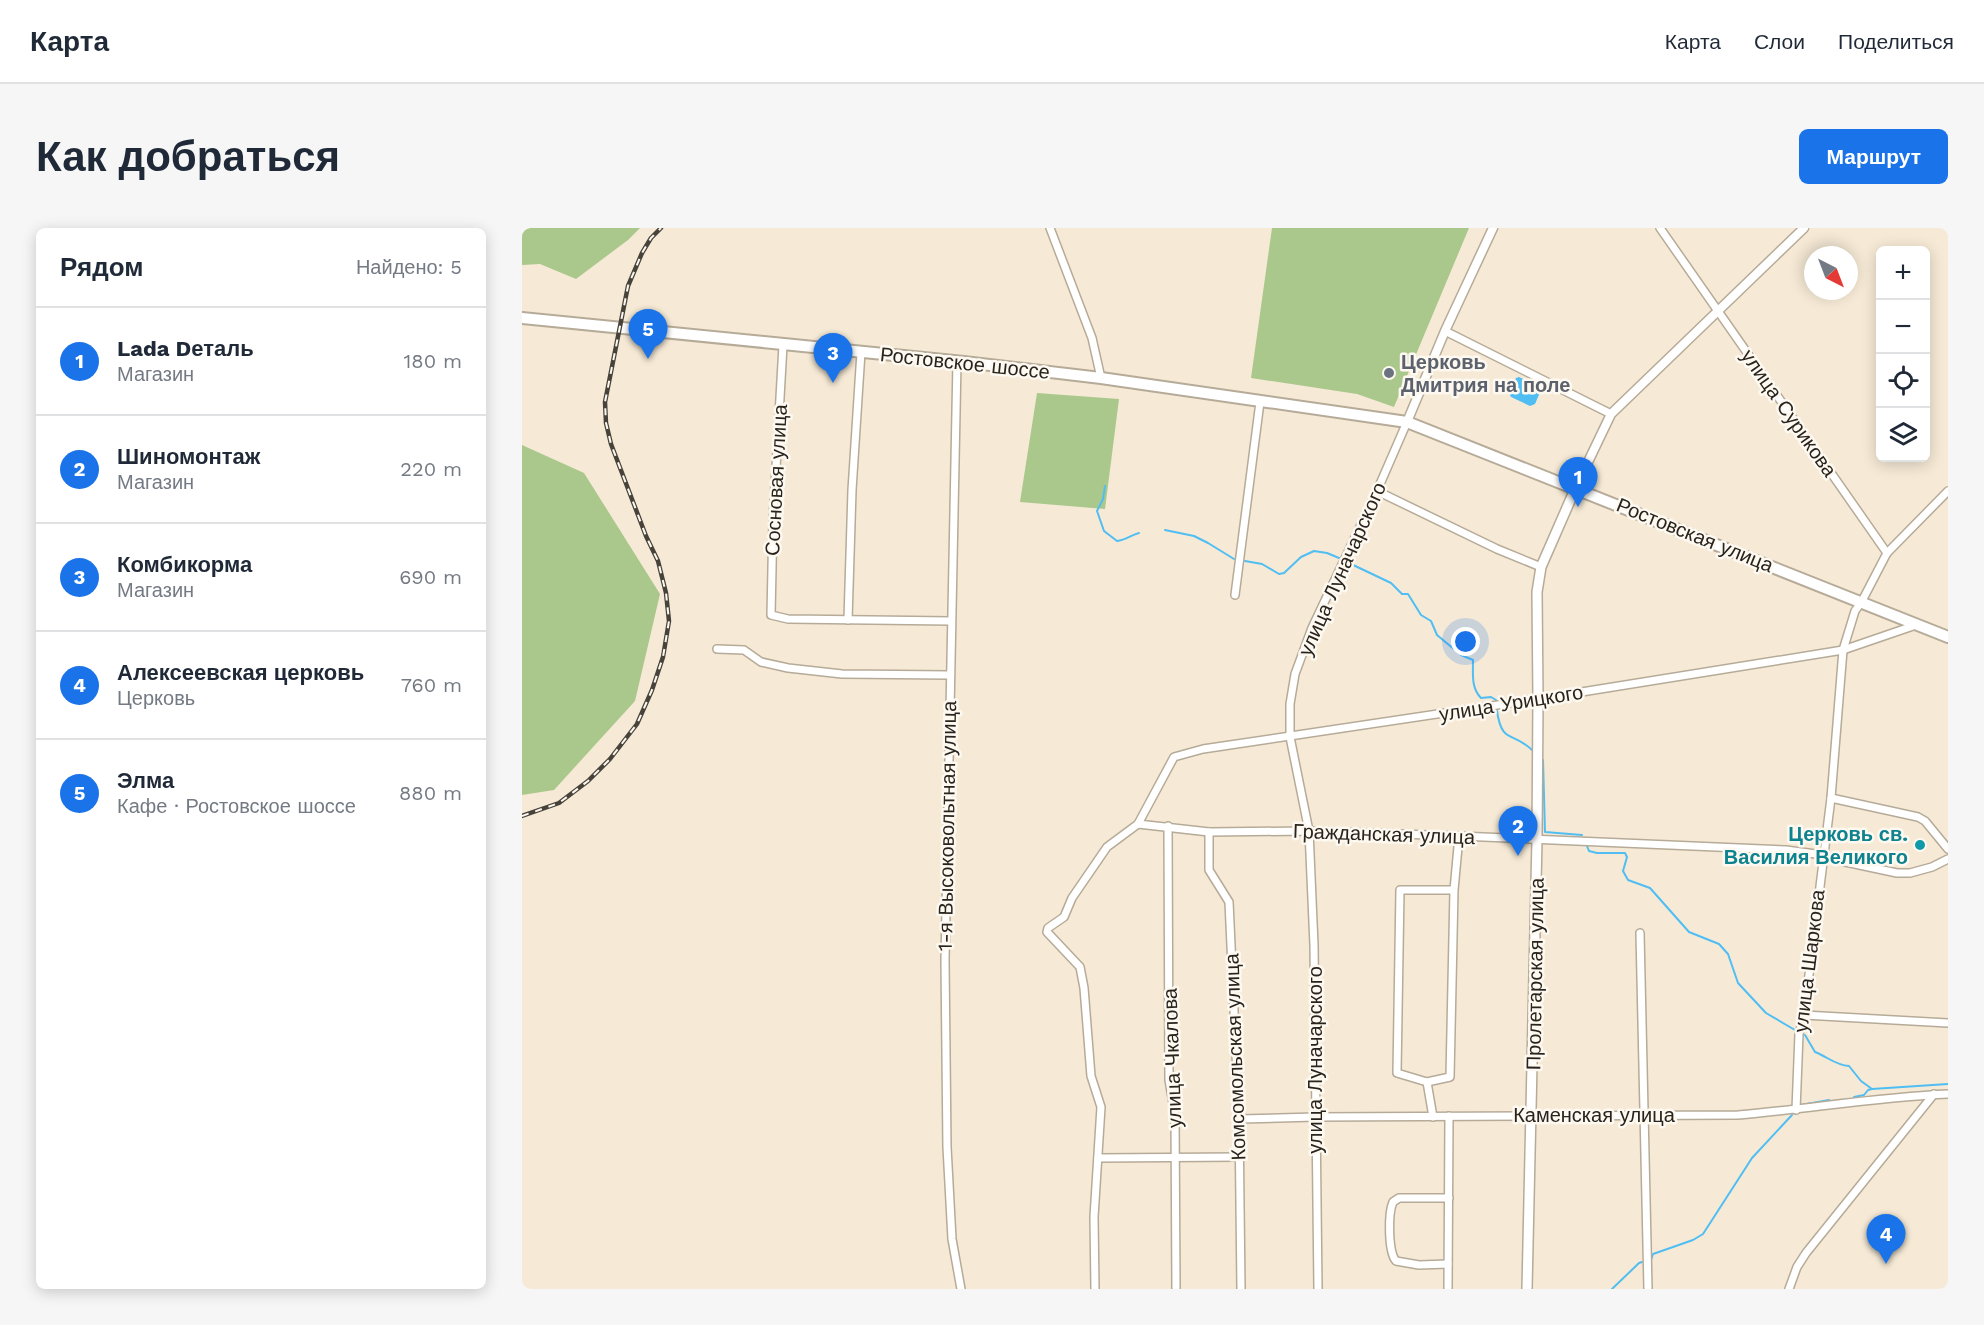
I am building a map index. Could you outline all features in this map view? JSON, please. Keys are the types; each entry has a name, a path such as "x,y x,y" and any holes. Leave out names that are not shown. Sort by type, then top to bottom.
{"main road":[{"name":"Ростовское шоссе","path":"522,318 1101,378 1407,422"},
{"name":"Ростовская улица","path":"1407,422 1576,487 1948,637"},
{"name":"Пролетарская улица","path":"1527,1289 1537,839 1537,592 1540,567 1576,487"}],"street":[{"path":"1050,228 1092,338 1101,378"},
{"name":"улица Луначарского","path":"1318,1289 1314,945 1309,831 1290,737 1290,704 1295,674 1312,628 1377,491 1445,331 1493,228"},
{"name":"улица Сурикова","path":"1660,228 1887,553"},
{"path":"1576,487 1611,414 1804,228"},
{"path":"1445,331 1611,414"},
{"name":"Сосновая улица","path":"783,345 773,521 771,615 788,619 848,620"},
{"path":"861,352 852,490 848,620 951,621"},
{"name":"1-я Высоковольтная улица","path":"957,362 945,960 947,1147 952,1239 961,1289"},
{"path":"1235,595 1260,402"},
{"path":"1377,491 1497,549 1540,567"},
{"path":"1862,601 1887,553 1948,491"},
{"name":"улица Шаркова","path":"1796,1110 1799,1034 1831,798 1843,650 1855,611 1862,601"},
{"name":"улица Урицкого","path":"1138,824 1174,757 1203,749 1843,650 1918,624"},
{"path":"717,649 744,650 761,662 788,668 842,674 949,675"},
{"path":"1831,798 1925,821 1948,849"},
{"path":"1095,1289 1094,1217 1101,1107 1091,1076 1084,988 1080,967 1047,932 1048,928 1064,917 1072,898 1107,847 1138,824"},
{"name":"Гражданская улица","path":"1138,824 1209,832 1309,831 1786,850 1823,855 1897,873 1910,873 1932,867 1948,859"},
{"name":"улица Чкалова","path":"1168,826 1169,1080 1175,1115 1176,1289"},
{"name":"Комсомольская улица","path":"1209,832 1209,870 1229,902 1239,1119 1241,1289"},
{"path":"1454,890 1400,890 1397,1073 1427,1082 1450,1077 1454,890 1459,836"},
{"path":"1640,933 1644,1066 1642,1115 1648,1289"},
{"path":"1803,1015 1948,1023"},
{"path":"1427,1082 1433,1116"},
{"path":"1789,1289 1797,1267 1806,1253 1934,1094"},
{"name":"Каменская улица","path":"1239,1119 1738,1115 1796,1110 1889,1097 1948,1094"},
{"path":"1448,1289 1449,1116"},
{"path":"1098,1158 1240,1157"},
{"path":"1448,1264 1419,1265 1396,1261 1391,1253 1390,1210 1393,1202 1399,1198 1449,1198"}],"green space":[{"path":"522,228 640,228 628,240 576,279 540,264 522,265"},
{"path":"1272,228 1469,228 1394,407 1357,394 1251,378"},
{"path":"1037,393 1119,399 1105,509 1020,502"},
{"path":"522,445 584,473 660,594 635,701 554,790 522,795"}],"water":[{"path":"1519,377 1540,387 1541,390 1535,404 1530,406 1511,397 1509,393 1516,378"}],"waterway":[{"path":"1105,486 1103,499 1097,511 1104,531 1117,541 1139,533"},
{"path":"1165,530 1194,536 1234,559"},
{"path":"1245,561 1262,564 1279,574 1284,573 1301,557 1314,551 1339,558"},
{"path":"1349,563 1391,583 1402,594 1408,594 1421,615 1431,621 1437,635 1461,655 1473,660 1474,685 1481,698 1491,697 1496,700"},
{"path":"1497,711 1499,722 1505,733 1532,750"},
{"path":"1543,760 1545,832 1582,835"},
{"path":"1587,846 1589,851 1597,853 1625,853 1627,857 1623,871 1628,880 1650,888 1689,932 1719,944 1728,954 1738,983 1766,1013 1795,1030"},
{"path":"1805,1035 1815,1052 1849,1066 1861,1081 1872,1089 1948,1084"},
{"path":"1854,1097 1864,1095 1872,1089"},
{"path":"1801,1105 1829,1100"},
{"path":"1651,1260 1653,1254 1693,1240 1703,1234 1752,1158 1792,1115"},
{"path":"1612,1289 1642,1262"}],"railway":[{"path":"522,816 559,803 588,781 610,759 637,724 663,657 669,621 666,593 658,561 646,536 611,444 606,423 605,402 628,286 642,253 651,238 661,228"}],"place":[{"name":"Элма","path":"648,359"},
{"name":"Церковь Дмитрия на поле","path":"1389,373"},
{"name":"Комбикорма","path":"833,383"},
{"name":"Lada Dеталь","path":"1578,507"},
{"name":"Церковь св. Василия Великого","path":"1920,845"},
{"name":"Шиномонтаж","path":"1518,856"},
{"name":"Алексеевская церковь","path":"1886,1264"}]}
